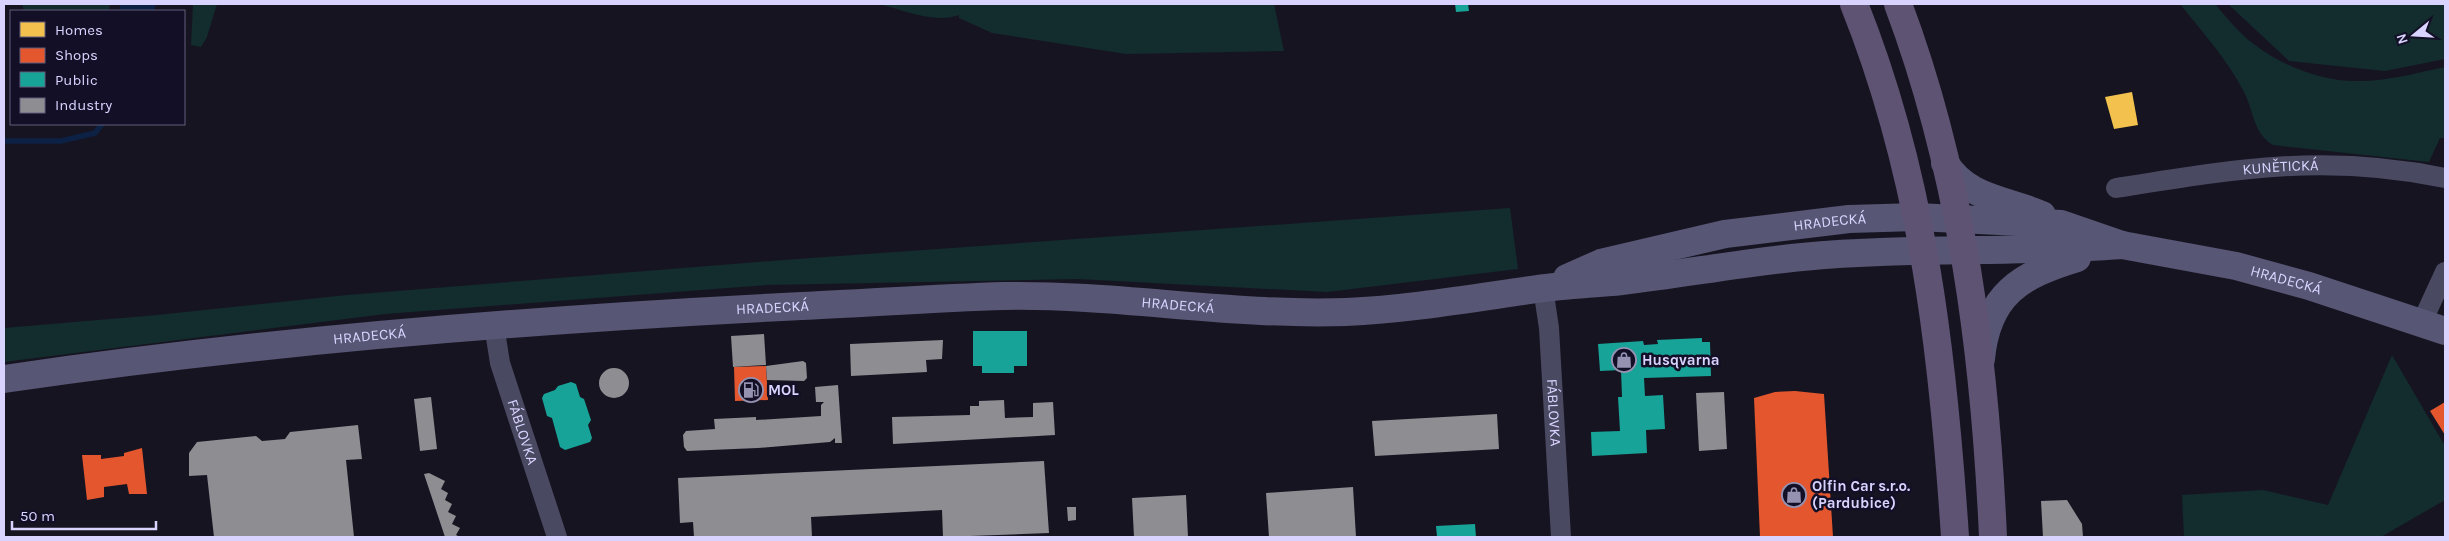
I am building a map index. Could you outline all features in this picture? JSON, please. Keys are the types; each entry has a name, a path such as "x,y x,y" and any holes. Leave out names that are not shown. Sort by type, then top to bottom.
{"main road":[{"path":"1854,4 1891,106 1924,251 1938,335 1955,537"},
{"path":"1898,4 1933,115 1945,163 1973,303 1990,467 1993,537"},
{"path":"1945,163 1958,181 1975,193 2030,210 2061,224"},
{"name":"HRADECKÁ","path":"1543,288 1601,263 1724,234 1849,219 1917,217 2061,224 2122,245 2236,266 2309,286 2434,327"},
{"path":"1980,361 1985,331 1991,317 1999,304 2019,283 2041,269 2122,245"},
{"name":"HRADECKÁ","path":"4,379 208,352 494,325 652,314 1005,296 1082,297 1302,312 1345,312 1430,305 1543,288 1624,280 1804,257 1924,251 2060,249 2122,245"}],"street":[{"name":"KUNĚTICKÁ","path":"2116,188 2253,167 2314,164 2371,166 2445,178"},
{"path":"2434,327 2445,272"},
{"name":"FÁBLOVKA","path":"1543,288 1548,328 1561,537"},
{"name":"FÁBLOVKA","path":"494,325 500,363 557,537"}],"green space":[{"path":"22,4 110,4 109,10 24,10"},
{"path":"193,4 217,4 207,37 201,47 191,45"},
{"path":"879,4 1274,4 1284,51 1126,54 992,33 959,18 959,15 940,18 929,17"},
{"path":"2180,4 2215,4 2234,26 2255,45 2289,65 2315,75 2341,80 2366,81 2400,77 2445,67 2445,138 2440,138 2429,162 2273,145 2261,134 2238,80 2214,46"},
{"path":"2228,4 2445,4 2445,59 2385,71 2289,61"},
{"path":"1510,208 1518,269 1327,292 1077,279 766,285 385,314 4,362 4,328 157,315 347,295 783,260"},
{"path":"2392,355 2445,446 2445,500 2381,537 2184,537 2182,495 2263,490 2328,505"}],"water":[{"path":"120,4 156,4 154,10 120,10"}],"building: Homes":[{"path":"2132,92 2138,125 2114,129 2105,97"}],"building: Shops":[{"name":"MOL","path":"766,366 768,400 735,401 734,367"},
{"name":"Olfin Car s.r.o. (Pardubice)","path":"1795,391 1824,394 1833,537 1760,537 1754,398 1775,392"},
{"path":"2445,402 2445,435 2430,411"},
{"path":"142,448 147,494 129,494 127,484 104,487 104,497 87,500 82,455 101,455 101,459 124,456 124,453"}],"building: Public":[{"path":"1455,4 1468,4 1469,11 1456,12"},
{"path":"973,331 1027,331 1027,366 1014,366 1014,373 982,373 982,366 973,366"},
{"path":"1702,338 1702,342 1710,342 1711,376 1644,378 1645,396 1663,395 1665,429 1646,430 1647,453 1592,456 1591,432 1620,431 1618,397 1622,397 1621,370 1600,371 1598,344 1643,341 1644,345 1658,344 1657,340"},
{"path":"571,382 576,384 580,397 584,399 591,420 588,425 592,438 590,442 565,450 560,447 552,418 547,416 542,398 544,394 555,390 558,386"},
{"path":"1475,524 1476,537 1437,537 1436,526"}],"building: Industry":[{"path":"764,334 766,365 733,367 731,336"},
{"path":"943,340 942,359 926,360 927,372 851,376 850,344"},
{"path":"803,361 806,363 807,378 804,381 767,380 766,366"},
{"path":"614,368 624,373 629,383 624,393 614,398 604,393 599,383 604,373"},
{"path":"838,385 842,443 835,443 835,438 830,442 758,448 687,451 684,447 683,435 686,431 715,429 714,419 756,417 756,420 821,416 821,405 824,402 816,402 815,387"},
{"path":"1724,392 1727,449 1699,451 1696,393"},
{"path":"431,397 437,449 420,451 414,399"},
{"path":"1004,400 1005,418 1033,417 1033,403 1053,402 1055,435 893,444 892,417 970,415 970,406 979,406 979,401"},
{"path":"1497,414 1499,449 1375,456 1372,421"},
{"path":"358,425 362,459 346,460 354,537 214,537 207,475 189,476 189,453 197,442 256,436 262,441 285,439 290,432"},
{"path":"1044,461 1049,533 943,537 942,510 811,517 812,537 694,537 693,522 680,523 678,478"},
{"path":"429,473 445,481 441,489 448,493 445,500 452,504 448,512 456,516 452,524 460,528 456,535 460,537 445,537 424,474"},
{"path":"1353,487 1356,537 1269,537 1266,493"},
{"path":"1186,495 1188,537 1134,537 1132,498"},
{"path":"2067,500 2082,524 2083,537 2043,537 2041,501"},
{"path":"1067,507 1076,507 1076,520 1068,521"}],"waterway":[{"path":"4,141 61,141 95,133 101,125"}],"place":[{"name":"Husqvarna","path":"1624,360"},
{"name":"MOL","path":"751,390"},
{"name":"Olfin Car s.r.o. (Pardubice)","path":"1794,495"}]}
